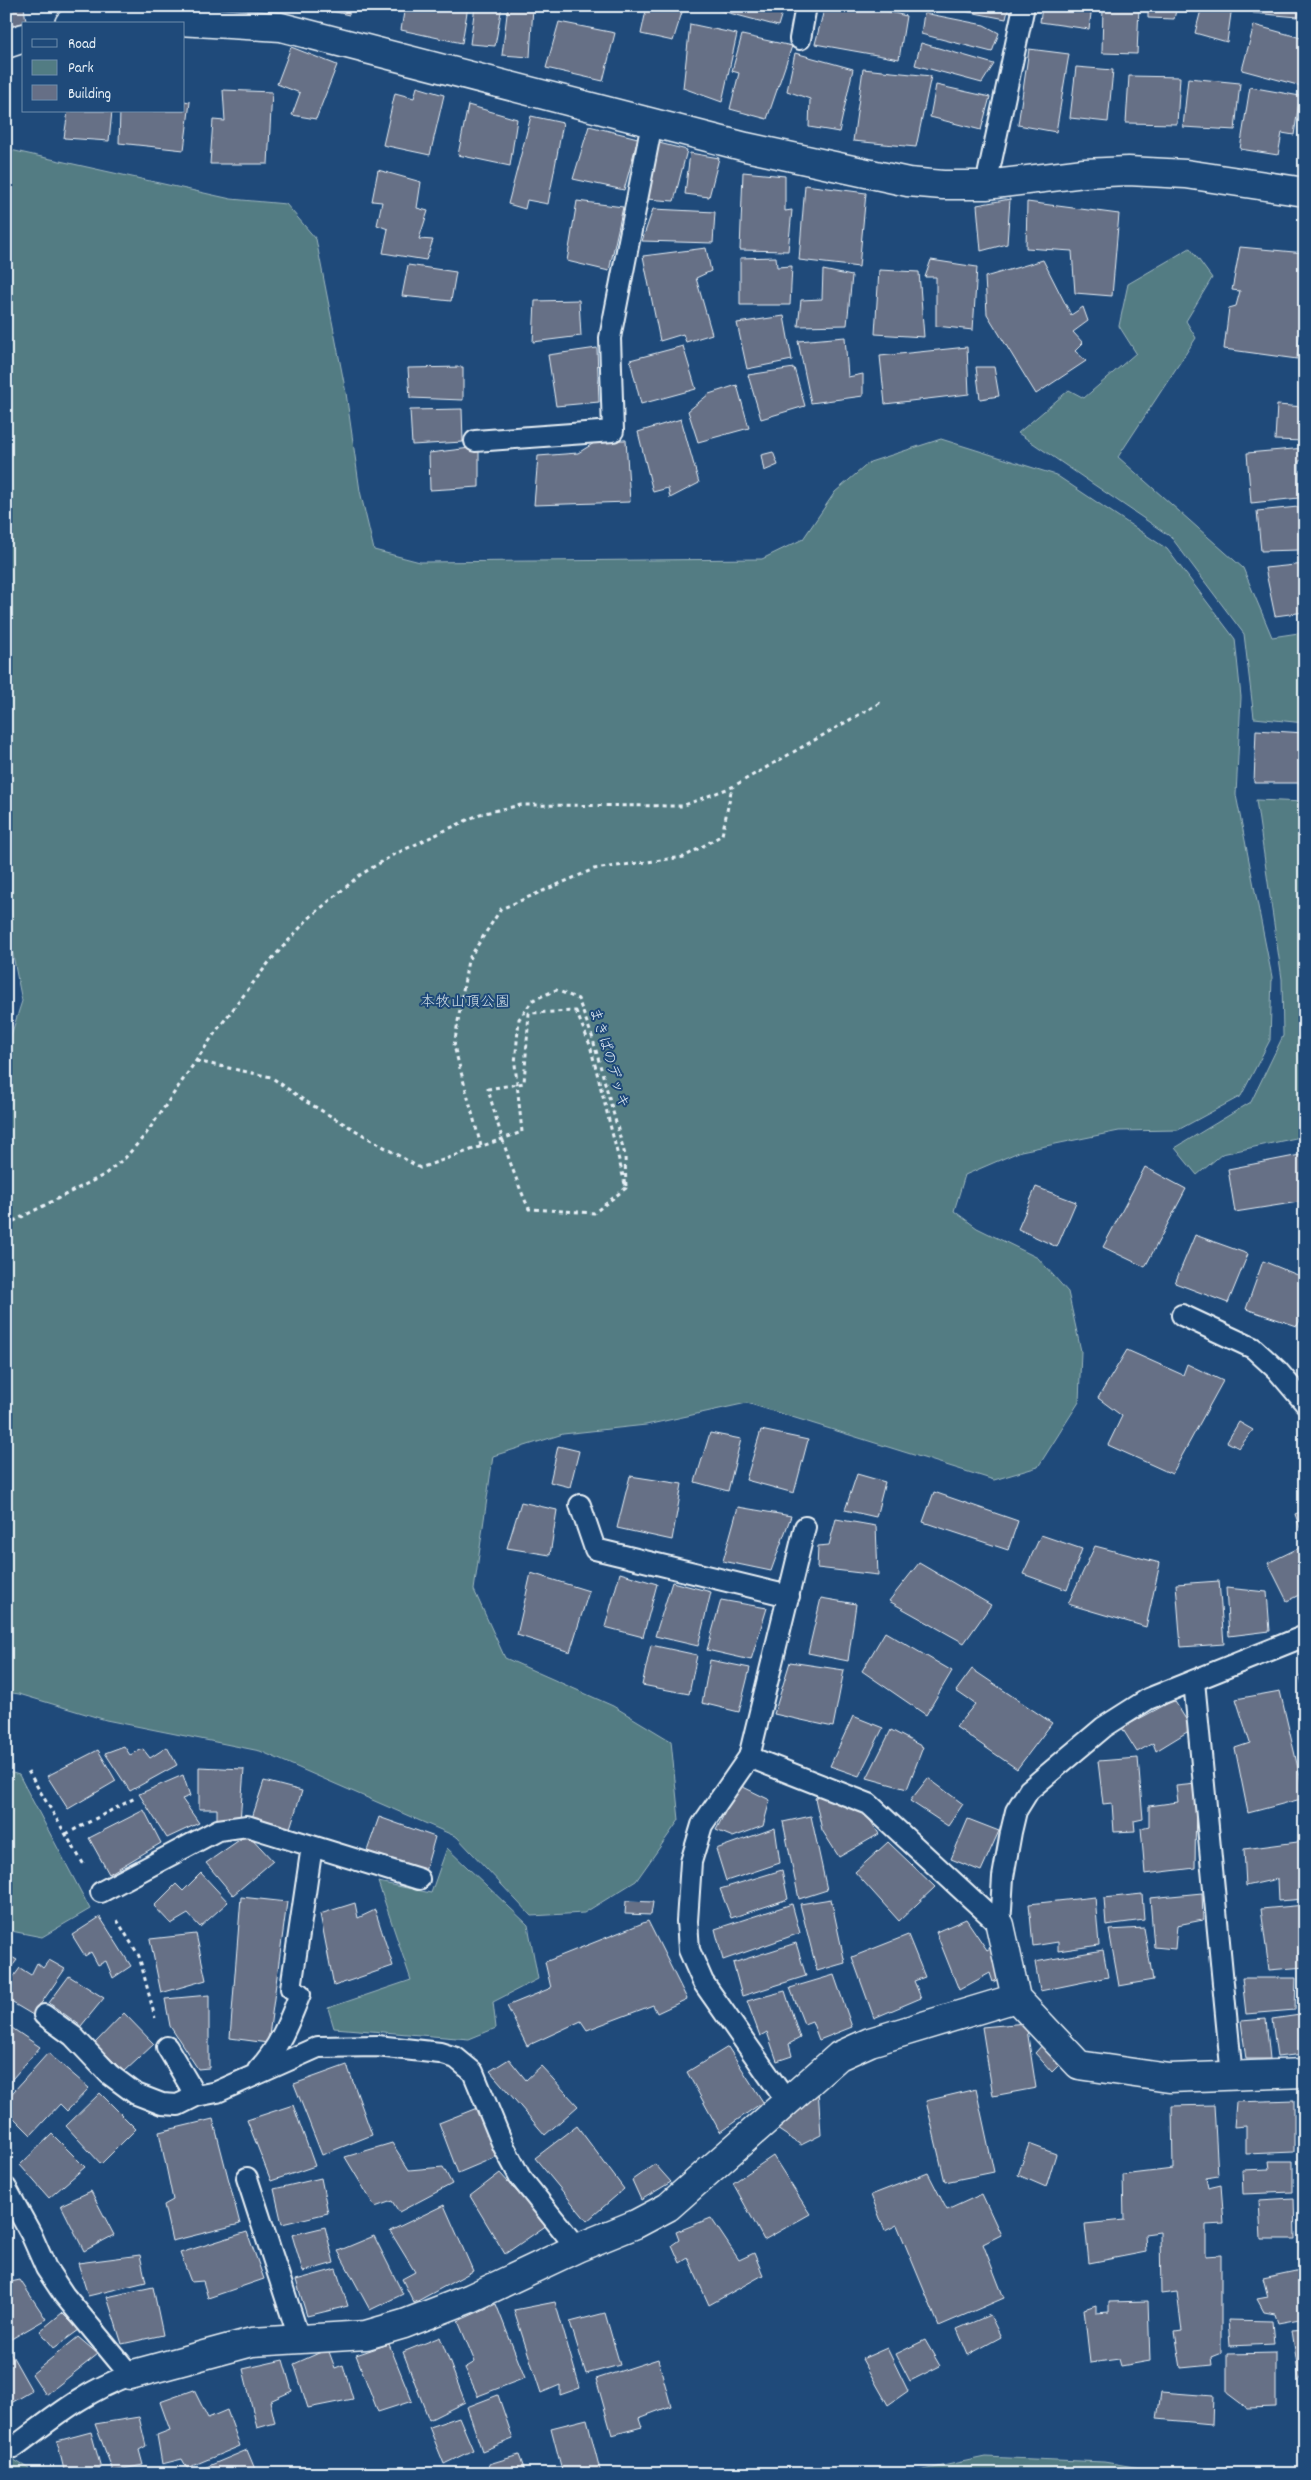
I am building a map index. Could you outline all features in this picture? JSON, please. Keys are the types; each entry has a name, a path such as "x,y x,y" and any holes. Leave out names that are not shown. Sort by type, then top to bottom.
{"street":[{"path":"76,22 95,16 283,16 652,123 746,147 908,182 943,185 986,185 1084,173 1128,171 1186,174 1305,192"},
{"path":"6,44 22,39"},
{"path":"1000,1925 1016,1998 1079,2065 1170,2078 1305,2073"},
{"path":"130,2375 252,2342 366,2334 404,2324 471,2298 577,2248 636,2224 668,2207 839,2056 870,2042 1016,1998"}],"lane":[{"path":"800,39 806,6"},
{"path":"986,185 1024,6"},
{"path":"475,441 613,431 610,338 652,123"},
{"path":"1182,1315 1253,1348 1277,1370 1305,1402"},
{"path":"580,1505 595,1549 788,1596"},
{"path":"787,2102 703,1982 689,1950 687,1921 691,1862 702,1825 749,1757 805,1527"},
{"path":"1000,1925 1003,1877 1011,1832 1016,1811 1029,1790 1104,1727 1148,1699 1305,1636"},
{"path":"1194,1681 1232,2076"},
{"path":"749,1757 869,1804 1000,1925"},
{"path":"101,1892 218,1830 247,1826 419,1879"},
{"path":"251,2077 270,2057 284,2034 300,1994 291,1988 312,1846"},
{"path":"44,2015 73,2036 108,2074 136,2094 162,2104 178,2106 196,2096 217,2092 269,2067 318,2047 377,2046 440,2053 456,2058 473,2072 503,2144 520,2177 577,2248"},
{"path":"167,2048 196,2096"},
{"path":"247,2178 299,2338"},
{"path":"6,2188 31,2234 46,2268 64,2295 130,2375 102,2385 79,2399 14,2447 6,2448"}],"path":[{"path":"6,1225 104,1175 126,1157 146,1134 196,1061 270,961 308,919 360,875 393,855 480,814 521,806 682,806 732,787 883,701"},
{"path":"481,1146 454,1046 468,960 502,909 594,869 684,857 722,835 732,787"},
{"name":"まきばのデッキ","path":"502,1139 522,1132 515,1064 519,1019 533,1000 556,990 578,999 592,1036 625,1155 626,1188"},
{"path":"576,1011 590,1045 626,1188 594,1213 529,1208 514,1176 502,1139 488,1089 524,1083 530,1013 576,1011"},
{"path":"196,1061 271,1077 305,1101 420,1168 502,1139"},
{"path":"28,1771 138,1956 152,2011 167,2048"},
{"path":"66,1834 135,1798"}],"green space":[{"name":"本牧山頂公園","path":"6,149 231,199 286,204 316,239 346,393 360,491 374,550 420,562 762,559 803,539 835,492 870,462 941,439 1056,475 1167,549 1235,639 1241,697 1236,795 1272,977 1270,1040 1241,1096 1178,1130 1119,1131 1021,1151 965,1175 954,1211 977,1228 1038,1258 1068,1292 1081,1351 1079,1402 1038,1467 994,1480 747,1403 646,1425 563,1434 493,1456 474,1590 505,1658 613,1706 671,1741 679,1820 636,1881 584,1913 531,1916 457,1837 260,1751 106,1720 19,1694 6,1692 6,1051 22,1001 9,935 6,932"},
{"path":"1190,248 1212,278 1186,321 1196,338 1118,457 1243,568 1272,637 1305,632 1305,723 1254,718 1244,634 1171,537 1018,433 1069,390 1084,398 1136,353 1119,326 1128,284"},
{"path":"1256,800 1305,802 1305,1136 1222,1154 1197,1175 1175,1148 1251,1102 1283,1036 1282,979"},
{"path":"6,1771 19,1775 90,1909 42,1937 6,1930"},
{"path":"447,1848 528,1925 538,1979 493,2002 496,2028 469,2039 334,2028 328,2008 411,1980 378,1882 431,1893"},
{"path":"6,2457 11,2458 37,2474 6,2474"},
{"path":"985,2457 1104,2462 1177,2474 905,2474"}],"building":[{"path":"24,6 26,22 6,27 6,9"},
{"path":"310,6 350,6 349,15"},
{"path":"405,6 468,6 462,43 401,30"},
{"path":"475,6 502,6 495,46 470,44"},
{"path":"508,6 533,6 530,57 502,55"},
{"path":"647,6 684,6 673,41 641,34"},
{"path":"703,6 784,6 778,26"},
{"path":"825,6 866,6 906,16 899,59 815,44"},
{"path":"938,6 1009,6 1006,19"},
{"path":"1042,6 1092,6 1089,29 1040,22"},
{"path":"1103,6 1139,6 1137,54 1102,53"},
{"path":"1148,6 1177,6 1174,19 1148,18"},
{"path":"1202,6 1232,6 1227,42 1195,33"},
{"path":"1253,6 1299,6 1298,17 1253,13"},
{"path":"924,13 984,25 999,33 992,52 921,34"},
{"path":"559,22 615,33 603,81 546,68"},
{"path":"690,24 737,34 722,102 683,88"},
{"path":"1254,25 1305,39 1303,60 1305,61 1305,87 1242,70"},
{"path":"742,35 792,46 767,119 730,109 739,73 732,71"},
{"path":"921,43 994,64 982,83 915,65"},
{"path":"291,47 337,65 316,119 292,115 300,93 277,84"},
{"path":"1029,49 1069,54 1056,132 1018,125"},
{"path":"795,53 853,69 839,132 809,127 810,99 787,91"},
{"path":"1076,67 1113,70 1108,122 1070,118"},
{"path":"863,69 931,76 916,147 853,141"},
{"path":"1129,76 1180,77 1177,124 1126,123"},
{"path":"1188,78 1240,83 1235,130 1183,127"},
{"path":"936,85 990,97 981,130 930,117"},
{"path":"417,87 444,95 430,155 383,145 395,93 414,98"},
{"path":"1250,87 1300,96 1294,135 1282,133 1278,155 1240,149"},
{"path":"223,90 272,92 268,164 210,164 213,120 225,121"},
{"path":"185,101 190,102 184,150 119,143 120,112 185,112"},
{"path":"468,105 517,119 510,166 458,155"},
{"path":"68,112 112,112 109,141 64,138"},
{"path":"531,116 563,123 548,204 527,200 525,209 508,204"},
{"path":"589,126 638,138 624,190 573,179"},
{"path":"659,143 687,150 674,201 646,199"},
{"path":"690,153 719,158 709,197 685,194"},
{"path":"378,170 421,182 417,208 428,211 419,239 433,240 426,260 383,253 388,229 377,225 382,202 372,201"},
{"path":"743,172 785,176 785,211 792,210 788,251 740,250"},
{"path":"805,185 866,193 859,267 799,260"},
{"path":"1010,199 1007,244 981,251 977,205"},
{"path":"577,201 623,207 609,271 567,261"},
{"path":"1027,202 1119,214 1112,296 1075,293 1072,251 1026,248"},
{"path":"653,209 715,212 713,243 642,241"},
{"path":"1240,247 1305,253 1305,327 1300,328 1297,359 1224,349 1229,308 1236,306 1240,291 1232,290"},
{"path":"706,248 711,271 696,278 712,334 686,342 683,334 660,341 643,256"},
{"path":"776,257 777,267 792,266 790,305 740,305 740,258"},
{"path":"931,260 977,267 973,330 936,326 936,277 925,277"},
{"path":"1043,260 1071,315 1083,307 1088,321 1073,332 1083,343 1075,351 1086,361 1036,394 987,314 985,277"},
{"path":"408,265 456,272 451,301 402,296"},
{"path":"823,270 852,276 847,325 798,326 801,300 822,299"},
{"path":"879,270 919,272 924,337 875,334"},
{"path":"579,300 581,336 533,342 535,301"},
{"path":"784,316 792,360 747,369 737,323"},
{"path":"845,337 848,377 863,374 863,396 811,403 798,341"},
{"path":"683,346 696,389 641,404 630,360"},
{"path":"967,347 969,394 885,404 880,356"},
{"path":"597,348 599,402 556,406 548,355"},
{"path":"463,367 463,400 410,398 408,368"},
{"path":"976,367 994,367 999,396 980,399"},
{"path":"794,368 805,406 761,419 748,375"},
{"path":"737,385 749,428 698,442 688,411 709,394"},
{"path":"1277,405 1305,407 1305,441 1275,440"},
{"path":"462,409 463,442 412,445 410,410"},
{"path":"681,419 699,483 670,498 668,488 653,492 638,432"},
{"path":"599,440 626,440 630,502 534,505 538,456 578,453"},
{"path":"479,447 479,487 430,490 429,453"},
{"path":"1305,448 1305,460 1299,461 1299,498 1251,503 1247,453"},
{"path":"773,452 778,465 764,471 761,455"},
{"path":"1298,507 1299,550 1261,551 1257,511"},
{"path":"1305,564 1305,612 1275,616 1265,568"},
{"path":"1256,730 1305,733 1305,783 1254,783"},
{"path":"1305,1154 1305,1201 1235,1212 1228,1169"},
{"path":"1145,1167 1186,1189 1145,1267 1103,1247"},
{"path":"1036,1187 1076,1202 1057,1247 1018,1229"},
{"path":"1195,1235 1248,1254 1228,1303 1175,1283"},
{"path":"1263,1261 1305,1278 1305,1319 1301,1318 1297,1326 1246,1309"},
{"path":"1127,1350 1183,1375 1187,1364 1223,1381 1172,1474 1108,1445 1122,1416 1098,1398"},
{"path":"1239,1422 1253,1430 1239,1448 1227,1442"},
{"path":"761,1430 808,1440 794,1493 746,1480"},
{"path":"710,1433 741,1439 728,1491 695,1482"},
{"path":"558,1446 579,1451 570,1487 550,1482"},
{"path":"857,1474 885,1482 876,1517 845,1510"},
{"path":"630,1476 682,1484 672,1540 617,1528"},
{"path":"934,1492 1018,1521 1008,1550 923,1522"},
{"path":"521,1502 557,1510 550,1555 507,1548"},
{"path":"738,1507 791,1516 771,1571 723,1561"},
{"path":"1305,1510 1305,1536 1303,1536 1295,1514"},
{"path":"836,1519 876,1526 878,1575 817,1568 818,1546 829,1545"},
{"path":"1041,1535 1082,1549 1067,1590 1023,1574"},
{"path":"1305,1545 1305,1592 1287,1601 1268,1563"},
{"path":"1095,1546 1160,1563 1146,1627 1068,1604"},
{"path":"919,1563 991,1605 964,1643 889,1601"},
{"path":"531,1573 589,1591 570,1652 517,1635"},
{"path":"620,1573 657,1584 643,1637 605,1627"},
{"path":"1219,1581 1224,1644 1181,1647 1176,1584"},
{"path":"672,1582 711,1592 698,1646 655,1636"},
{"path":"1226,1588 1267,1592 1270,1631 1229,1636"},
{"path":"821,1598 856,1604 848,1661 808,1653"},
{"path":"721,1600 767,1608 751,1660 707,1650"},
{"path":"885,1632 952,1671 926,1715 862,1671"},
{"path":"651,1645 697,1655 689,1694 642,1685"},
{"path":"1305,1645 1305,1667 1298,1648"},
{"path":"710,1660 750,1668 739,1712 702,1703"},
{"path":"790,1662 844,1670 833,1727 774,1714"},
{"path":"972,1669 1052,1723 1017,1769 956,1727 975,1704 956,1691"},
{"path":"1305,1672 1305,1694 1300,1676"},
{"path":"1280,1691 1305,1798 1248,1813 1235,1748 1250,1743 1236,1699"},
{"path":"1174,1700 1192,1729 1156,1751 1153,1743 1137,1752 1122,1728"},
{"path":"853,1716 883,1728 859,1776 830,1766"},
{"path":"891,1730 923,1747 907,1789 867,1778"},
{"path":"124,1746 130,1755 143,1749 150,1758 167,1747 177,1765 130,1791 105,1753"},
{"path":"98,1750 116,1781 68,1809 47,1776"},
{"path":"1138,1758 1143,1819 1134,1821 1135,1831 1114,1832 1112,1803 1103,1804 1098,1761"},
{"path":"199,1767 244,1769 240,1821 217,1821 217,1809 199,1809"},
{"path":"183,1775 190,1796 182,1799 199,1823 167,1838 139,1794"},
{"path":"928,1778 963,1804 948,1826 910,1801"},
{"path":"264,1781 302,1791 289,1831 252,1818"},
{"path":"1196,1784 1195,1868 1145,1874 1141,1828 1149,1826 1149,1806 1178,1802 1176,1786"},
{"path":"739,1785 770,1800 763,1826 733,1837 716,1830"},
{"path":"825,1792 865,1812 879,1834 839,1857 822,1830 815,1798"},
{"path":"144,1810 161,1843 109,1874 89,1838"},
{"path":"811,1816 827,1890 799,1899 783,1822"},
{"path":"379,1817 435,1837 424,1875 367,1851"},
{"path":"968,1819 999,1831 981,1871 951,1859"},
{"path":"775,1828 780,1863 726,1881 716,1849"},
{"path":"248,1834 273,1861 233,1895 206,1863"},
{"path":"1305,1841 1305,1899 1278,1901 1277,1879 1246,1886 1244,1849"},
{"path":"888,1842 935,1887 899,1921 855,1872"},
{"path":"782,1870 788,1899 731,1918 720,1889"},
{"path":"201,1873 228,1902 200,1927 188,1914 171,1924 154,1906 176,1884 183,1891"},
{"path":"1202,1893 1203,1920 1177,1925 1175,1949 1154,1947 1150,1898"},
{"path":"1142,1894 1144,1920 1106,1925 1104,1898"},
{"path":"241,1897 287,1902 268,2043 230,2038"},
{"path":"1095,1897 1099,1945 1058,1951 1058,1942 1033,1946 1029,1904"},
{"path":"831,1899 845,1963 817,1971 800,1904"},
{"path":"626,1901 653,1902 651,1915 625,1914"},
{"path":"355,1903 358,1918 375,1910 393,1966 334,1986 320,1914"},
{"path":"792,1904 800,1933 723,1960 715,1929"},
{"path":"1305,1905 1305,1967 1269,1970 1261,1909"},
{"path":"100,1917 131,1966 113,1978 106,1961 98,1965 91,1952 85,1956 72,1935"},
{"path":"966,1919 987,1950 995,1945 1004,1976 993,1982 990,1973 959,1990 936,1932"},
{"path":"648,1921 687,1999 657,2013 653,2005 587,2030 581,2021 527,2046 507,2006 551,1988 545,1962"},
{"path":"1144,1928 1153,1980 1119,1986 1109,1930"},
{"path":"196,1934 206,1980 161,1993 150,1939"},
{"path":"908,1935 925,1977 914,1981 921,1998 874,2018 852,1957"},
{"path":"796,1943 806,1976 742,1996 733,1963"},
{"path":"1103,1950 1108,1977 1040,1991 1035,1962"},
{"path":"6,1954 17,1960 6,1974"},
{"path":"49,1960 65,1969 33,2015 6,1999 6,1987 20,1968 31,1975 37,1963 43,1968"},
{"path":"834,1975 852,2027 819,2040 812,2021 804,2024 790,1988"},
{"path":"69,1976 104,1998 81,2026 49,2003"},
{"path":"1242,1978 1296,1978 1295,2010 1246,2014"},
{"path":"785,1991 800,2038 789,2044 792,2056 777,2061 767,2032 760,2036 747,2001"},
{"path":"209,1995 209,2068 198,2069 170,2026 165,1999"},
{"path":"124,2013 154,2044 124,2072 95,2043"},
{"path":"1300,2015 1303,2054 1277,2057 1272,2019"},
{"path":"1266,2019 1270,2059 1246,2059 1241,2021"},
{"path":"1026,2023 1036,2088 993,2096 982,2027"},
{"path":"6,2024 40,2047 6,2086"},
{"path":"1044,2043 1065,2059 1052,2072 1035,2053"},
{"path":"728,2047 763,2102 720,2132 687,2072"},
{"path":"48,2053 89,2088 67,2111 60,2104 31,2135 6,2110 6,2100"},
{"path":"509,2059 526,2080 541,2066 578,2106 545,2135 490,2071"},
{"path":"347,2065 372,2135 322,2155 294,2084"},
{"path":"818,2088 821,2135 801,2145 774,2127"},
{"path":"976,2089 994,2172 945,2182 926,2101"},
{"path":"100,2093 136,2129 101,2164 66,2126"},
{"path":"1294,2100 1294,2152 1246,2154 1246,2126 1234,2127 1236,2102"},
{"path":"293,2105 315,2166 271,2181 247,2120"},
{"path":"1214,2105 1218,2176 1206,2178 1208,2188 1221,2185 1224,2224 1206,2225 1206,2256 1221,2255 1221,2353 1211,2357 1212,2365 1181,2368 1175,2332 1182,2331 1177,2292 1161,2294 1160,2232 1145,2234 1146,2252 1089,2263 1085,2224 1124,2220 1123,2175 1173,2169 1172,2106"},
{"path":"477,2108 496,2157 458,2173 439,2123"},
{"path":"213,2119 240,2224 172,2241 164,2205 173,2200 159,2132"},
{"path":"577,2126 624,2189 587,2221 535,2158"},
{"path":"52,2134 85,2167 49,2198 20,2165"},
{"path":"392,2143 409,2170 443,2167 452,2184 399,2212 392,2201 375,2207 345,2157"},
{"path":"1029,2144 1056,2154 1046,2187 1018,2175"},
{"path":"773,2156 810,2214 764,2240 733,2183"},
{"path":"1269,2161 1293,2161 1293,2192 1243,2194 1242,2170 1270,2169"},
{"path":"655,2164 671,2182 641,2200 632,2180"},
{"path":"500,2173 547,2225 505,2254 470,2196"},
{"path":"928,2173 947,2210 982,2194 1001,2235 983,2244 1004,2298 939,2326 897,2225 885,2231 871,2195"},
{"path":"321,2178 328,2213 282,2224 274,2189"},
{"path":"91,2191 114,2235 84,2251 61,2205"},
{"path":"1294,2198 1295,2239 1261,2239 1259,2200"},
{"path":"444,2205 473,2271 414,2303 402,2279 415,2272 390,2231"},
{"path":"711,2218 739,2260 754,2253 763,2275 709,2305 688,2258 680,2263 672,2245 679,2240 676,2232"},
{"path":"325,2227 334,2263 303,2272 292,2235"},
{"path":"247,2232 264,2279 208,2298 203,2281 191,2282 180,2253"},
{"path":"374,2236 403,2294 370,2310 338,2251"},
{"path":"140,2255 146,2282 88,2296 78,2263"},
{"path":"336,2269 348,2306 307,2316 296,2280"},
{"path":"1305,2269 1305,2318 1278,2323 1275,2314 1264,2312 1257,2299 1268,2297 1263,2278"},
{"path":"20,2280 46,2319 6,2342 6,2283"},
{"path":"153,2287 163,2335 122,2344 107,2297"},
{"path":"1148,2301 1150,2361 1121,2366 1119,2359 1090,2363 1084,2309 1096,2305 1096,2313 1109,2312 1109,2302"},
{"path":"555,2302 580,2388 560,2395 560,2385 541,2393 514,2310"},
{"path":"496,2304 525,2378 478,2396 465,2368 475,2362 458,2321"},
{"path":"62,2313 79,2330 54,2348 40,2331"},
{"path":"605,2313 620,2365 586,2374 570,2322"},
{"path":"990,2315 1001,2337 968,2355 957,2329"},
{"path":"1228,2320 1272,2321 1274,2344 1230,2346"},
{"path":"1305,2329 1305,2379 1299,2379 1292,2330"},
{"path":"78,2337 98,2354 46,2395 32,2374"},
{"path":"440,2337 465,2402 429,2420 403,2352"},
{"path":"925,2340 940,2366 910,2381 896,2354"},
{"path":"389,2344 412,2401 378,2412 356,2355"},
{"path":"887,2348 908,2391 888,2405 862,2359"},
{"path":"328,2349 335,2368 343,2365 353,2399 308,2408 294,2364"},
{"path":"10,2352 32,2391 6,2406 6,2354"},
{"path":"1276,2353 1276,2407 1247,2408 1227,2393 1227,2354"},
{"path":"658,2359 671,2406 639,2418 642,2427 612,2435 596,2379"},
{"path":"283,2360 292,2391 270,2401 275,2423 257,2428 243,2369"},
{"path":"194,2390 208,2418 227,2410 240,2446 187,2468 182,2459 162,2464 157,2435 170,2430 160,2402"},
{"path":"1161,2392 1213,2396 1212,2424 1157,2419"},
{"path":"498,2395 513,2439 482,2451 467,2407"},
{"path":"139,2417 146,2446 139,2450 143,2465 113,2471 95,2424"},
{"path":"459,2417 473,2450 444,2464 429,2427"},
{"path":"587,2419 601,2474 563,2474 551,2428"},
{"path":"91,2432 101,2468 81,2474 65,2474 57,2441"},
{"path":"247,2450 257,2474 192,2473"},
{"path":"519,2455 526,2474 491,2474 489,2464"}]}
